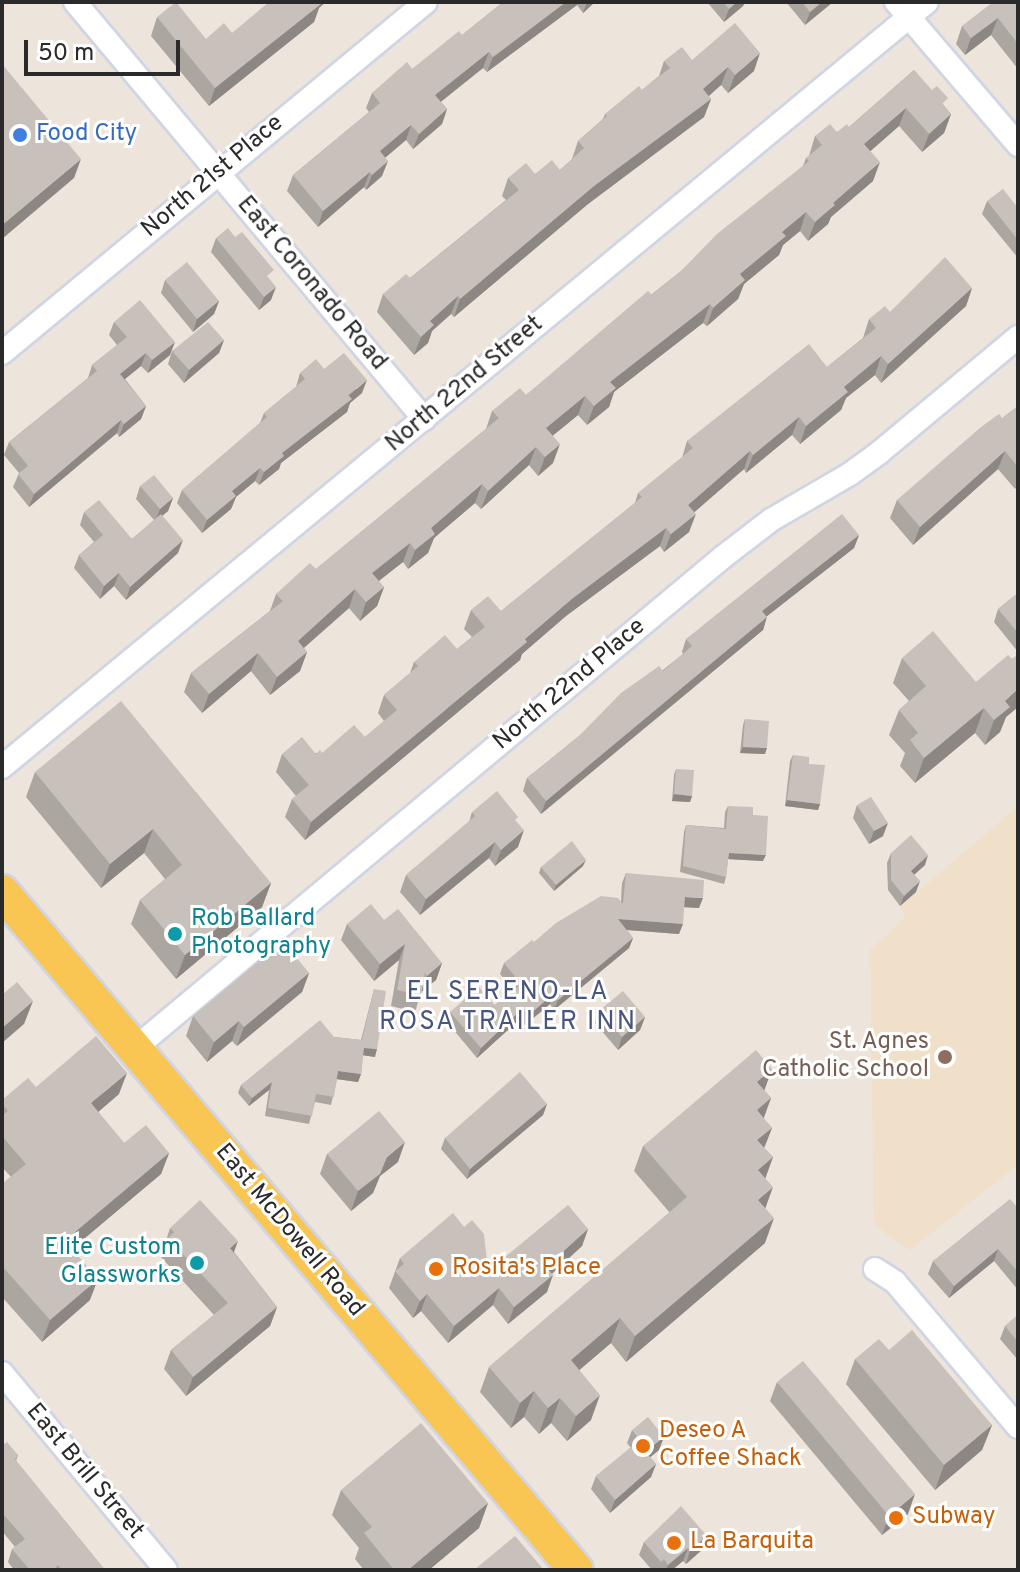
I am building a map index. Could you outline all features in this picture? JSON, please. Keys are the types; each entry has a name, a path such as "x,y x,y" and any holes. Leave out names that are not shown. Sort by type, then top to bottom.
{"main road":[{"name":"East McDowell Road","path":"2,892 576,1570"}],"street":[{"name":"East Coronado Road","path":"75,2 424,419"},
{"name":"North 21st Place","path":"2,353 426,2"},
{"name":"North 22nd Street","path":"2,767 424,419 902,10 927,2"},
{"path":"902,10 1018,145"},
{"name":"North 22nd Place","path":"134,1049 723,557 771,520 873,458 1018,337"},
{"path":"875,1269 895,1282 1018,1427"},
{"name":"East Brill Street","path":"2,1373 166,1570"}],"shaded area":[{"name":"St. Agnes Catholic School","path":"1018,806 1018,1165 910,1250 874,1225 870,950 905,918 901,906"}],"building":[{"path":"176,2 206,39 224,23 232,33 269,2 321,4 215,88 157,17"},
{"path":"503,2 566,2 493,57 489,52 435,95 447,109 419,134 411,125 380,151 388,161 323,211 293,175 380,103 372,93 407,62 412,69 459,31 462,35"},
{"path":"723,2 737,2 729,9"},
{"path":"802,2 822,2 810,12"},
{"path":"993,2 1018,2 1018,44 998,18 971,38 962,26"},
{"path":"735,23 760,53 735,75 728,67 703,89 711,99 594,186 460,299 458,296 430,321 434,325 421,337 383,294 406,274 410,278 519,190 508,178 526,163 535,174 552,160 560,170 584,148 578,141 607,116 605,114 639,86 642,90 670,68 664,61 682,47 692,60"},
{"name":"Food City","path":"2,64 81,159 2,225"},
{"path":"914,70 932,90 937,86 948,98 942,104 951,114 929,134 906,108 864,144 880,162 815,222 806,212 782,232 786,236 740,274 745,280 713,308 710,304 610,382 616,388 594,406 585,396 546,428 560,444 545,457 536,447 488,491 482,484 431,528 435,534 415,550 410,543 372,573 384,587 366,602 355,589 298,641 307,652 277,677 258,653 209,694 191,673 283,601 276,594 310,563 316,569 499,418 492,411 520,388 526,395 648,291 652,295 681,271 717,234 809,161 806,158 822,145 815,136 830,124 837,132 847,124 849,127"},
{"path":"1003,189 1018,208 1018,240 987,201"},
{"path":"228,228 235,237 242,232 274,270 267,276 276,287 264,297 216,238"},
{"path":"945,257 972,288 888,364 881,356 844,387 848,392 806,426 799,417 753,455 750,451 688,505 696,514 671,534 666,528 573,598 525,639 527,642 311,822 292,799 309,785 282,754 302,737 316,754 320,750 322,753 354,725 365,737 397,710 384,695 418,666 414,662 445,635 457,649 485,627 471,610 488,596 501,611 642,497 638,493 693,448 687,441 809,344 827,367 876,328 869,319 885,306 890,312"},
{"path":"187,262 219,301 197,319 165,280"},
{"path":"140,300 175,342 152,360 146,353 120,374 146,406 124,424 121,420 34,494 18,474 28,466 9,442 97,371 92,365 127,337 114,322"},
{"path":"208,322 224,340 189,370 172,351"},
{"path":"344,353 367,380 348,395 352,399 282,453 284,456 264,472 260,468 232,491 236,496 207,520 182,490 267,417 264,413 305,379 300,373 316,359 324,369"},
{"path":"1018,406 1018,467 1005,451 920,527 897,500 981,427 999,414 1002,418"},
{"path":"154,475 173,498 160,509 140,486"},
{"path":"99,500 132,539 161,514 183,540 130,587 119,573 104,586 79,555 103,535 84,512"},
{"path":"842,514 859,535 762,611 767,617 546,801 527,778 581,734 621,693 659,666 663,671 692,646 686,639"},
{"path":"1018,593 1018,633 998,609"},
{"path":"933,631 976,682 1008,655 1012,659 1018,655 1018,689 1005,701 1010,707 994,720 984,708 924,758 910,740 918,733 899,710 926,686 902,658"},
{"path":"121,701 271,883 185,955 140,900 182,865 153,829 110,864 35,772"},
{"path":"745,719 769,721 767,748 743,747"},
{"path":"793,755 809,757 809,764 825,765 820,804 787,800"},
{"path":"676,769 694,770 692,796 674,794"},
{"path":"497,791 518,817 515,820 524,830 501,850 495,842 426,899 406,875 475,816 472,812"},
{"path":"871,797 888,823 874,831 857,805"},
{"path":"728,806 753,807 753,815 768,816 766,855 729,853 726,877 683,866 686,825 726,829"},
{"path":"911,835 928,855 911,871 920,881 904,896 891,880 891,853"},
{"path":"572,841 586,860 556,885 541,867"},
{"path":"626,873 704,880 703,898 685,897 683,924 618,919 633,938 558,1000 553,994 529,1015 523,1008 481,1048 450,1012 479,987 495,1005 521,984 504,963 556,923 601,896 618,898 623,904"},
{"path":"371,904 384,920 398,909 442,963 427,976 425,973 421,995 397,990 405,944 380,964 347,924"},
{"path":"283,941 309,973 244,1027 239,1021 214,1042 193,1016"},
{"path":"17,982 33,1001 2,1028 2,995"},
{"path":"374,989 386,991 377,1049 364,1048 361,1074 338,1071 334,1097 316,1094 312,1116 268,1108 272,1082 252,1098 241,1085 320,1020 334,1037 362,1040"},
{"path":"623,991 645,1017 622,1037 600,1010"},
{"path":"96,1036 127,1073 91,1103 124,1143 146,1125 169,1153 68,1238 72,1242 68,1244 98,1279 50,1320 2,1266 2,1184 26,1164 2,1136 2,1116 8,1111 2,1100 28,1078 36,1087"},
{"path":"756,1050 772,1069 757,1082 771,1098 757,1110 772,1128 757,1140 773,1157 758,1170 773,1187 758,1200 774,1218 635,1336 620,1318 571,1360 600,1395 576,1416 560,1398 548,1408 534,1391 520,1403 489,1367 687,1197 643,1146"},
{"path":"520,1072 547,1104 470,1169 445,1138"},
{"path":"379,1111 405,1142 387,1157 380,1174 358,1191 327,1154"},
{"path":"1010,1199 1018,1208 1018,1272 998,1249 954,1286 933,1261"},
{"path":"200,1200 238,1241 230,1248 277,1307 193,1377 171,1350 228,1303 168,1238 174,1232 170,1228"},
{"path":"568,1205 588,1229 546,1267 553,1275 514,1307 499,1288 454,1326 427,1294 420,1301 395,1271 404,1264 400,1258 453,1213 464,1227 472,1220 484,1234 488,1271"},
{"path":"1018,1315 1018,1342 1005,1326"},
{"path":"912,1330 992,1425 944,1465 855,1359 879,1339 889,1350"},
{"path":"803,1361 915,1494 889,1516 777,1382"},
{"path":"648,1417 664,1437 647,1450 632,1430"},
{"path":"421,1423 488,1503 408,1570 394,1570 364,1533 372,1527 341,1490"},
{"path":"7,1442 18,1455 15,1459 105,1570 62,1570 58,1565 53,1570 30,1570 12,1549 25,1539 2,1513 2,1446"},
{"path":"637,1442 656,1464 615,1500 596,1476"},
{"name":"La Barquita","path":"681,1506 707,1536 668,1565 664,1559 661,1562 644,1542"},
{"path":"515,1536 544,1570 474,1570"}],"place":[{"name":"Food City","path":"20,135"},
{"name":"Rob Ballard Photography","path":"175,934"},
{"name":"St. Agnes Catholic School","path":"945,1057"},
{"name":"Elite Custom Glassworks","path":"197,1263"},
{"name":"Rosita's Place","path":"436,1269"},
{"name":"Deseo A Coffee Shack","path":"643,1446"},
{"name":"Subway","path":"896,1518"},
{"name":"La Barquita","path":"674,1543"}],"district":[{"name":"EL SERENO-LA ROSA TRAILER INN","path":"508,1008"}]}
